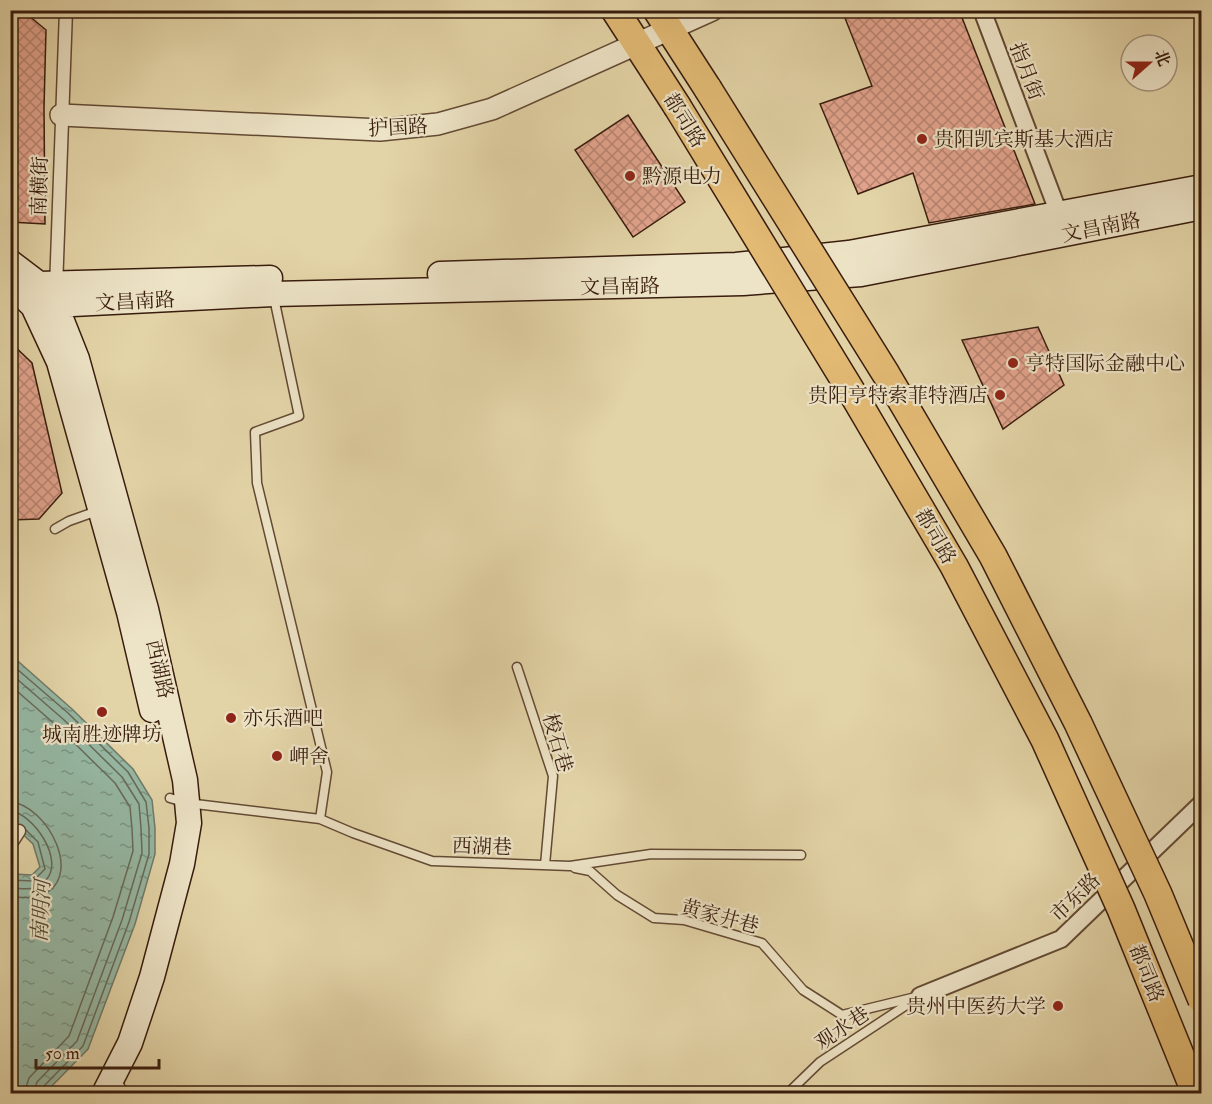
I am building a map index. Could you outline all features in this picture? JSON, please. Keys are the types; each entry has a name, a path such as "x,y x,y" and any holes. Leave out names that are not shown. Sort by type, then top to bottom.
{"main road":[{"name":"都司路","path":"615,10 677,106 853,394 954,566 1035,719 1121,909 1196,1094"},
{"name":"都司路","path":"663,20 886,374 993,556 1078,723 1158,894 1202,1000"},
{"name":"文昌南路","path":"46,295 736,265 849,253 1202,187"},
{"name":"文昌南路","path":"46,295 273,294 743,283 861,274 1202,207"},
{"name":"西湖路","path":"10,262 46,295 77,359 146,609 185,780 172,824 169,860 138,974 117,1039 86,1094"},
{"name":"西湖路","path":"10,284 46,295"},
{"name":"西湖路","path":"46,295 59,362 129,612 170,785 189,823 182,864 152,977 114,1088"}],"street":[{"name":"南横街","path":"46,295 62,114 66,10"},
{"name":"护国路","path":"62,114 380,130 438,124 492,109 637,44 663,20 712,10"},
{"name":"指月街","path":"982,10 1059,214"},
{"name":"市东路","path":"920,996 1061,939 1202,803"},
{"path":"10,845 19,831"}],"lane":[{"path":"273,294 299,416 255,432 257,483 327,772 320,819"},
{"path":"55,529 69,521 100,510"},
{"name":"梭石巷","path":"517,667 553,776 545,865"},
{"name":"西湖巷","path":"179,800 320,819 432,861 570,866 651,854 801,855"},
{"name":"黄家井巷","path":"570,866 590,871 616,895 654,918 684,920 762,943 803,990 842,1015 920,996"},
{"name":"观水巷","path":"787,1094 820,1062 920,996"}],"water":[{"name":"南明河","path":"11,655 72,709 133,769 152,800 155,828 155,854 135,924 88,1049 45,1093 11,1093 11,872 32,875 40,867 33,844 11,823"}],"building":[{"path":"10,10 22,10 46,30 45,224 10,222"},
{"name":"贵阳凯宾斯基大酒店","path":"852,10 959,10 1035,204 929,223 913,173 858,194 820,104 872,86 843,13"},
{"name":"黔源电力","path":"628,115 685,202 633,237 575,150"},
{"name":"亨特国际金融中心","path":"1038,327 1064,385 1003,429 962,340"},
{"path":"10,342 32,363 62,493 39,519 10,520"}],"place":[{"name":"贵阳凯宾斯基大酒店","path":"922,139"},
{"name":"黔源电力","path":"630,176"},
{"name":"亨特国际金融中心","path":"1013,363"},
{"name":"贵阳亨特索菲特酒店","path":"1000,395"},
{"name":"城南胜迹牌坊","path":"102,712"},
{"name":"亦乐酒吧","path":"231,718"},
{"name":"岬舍","path":"277,756"},
{"name":"贵州中医药大学","path":"1058,1006"}]}
